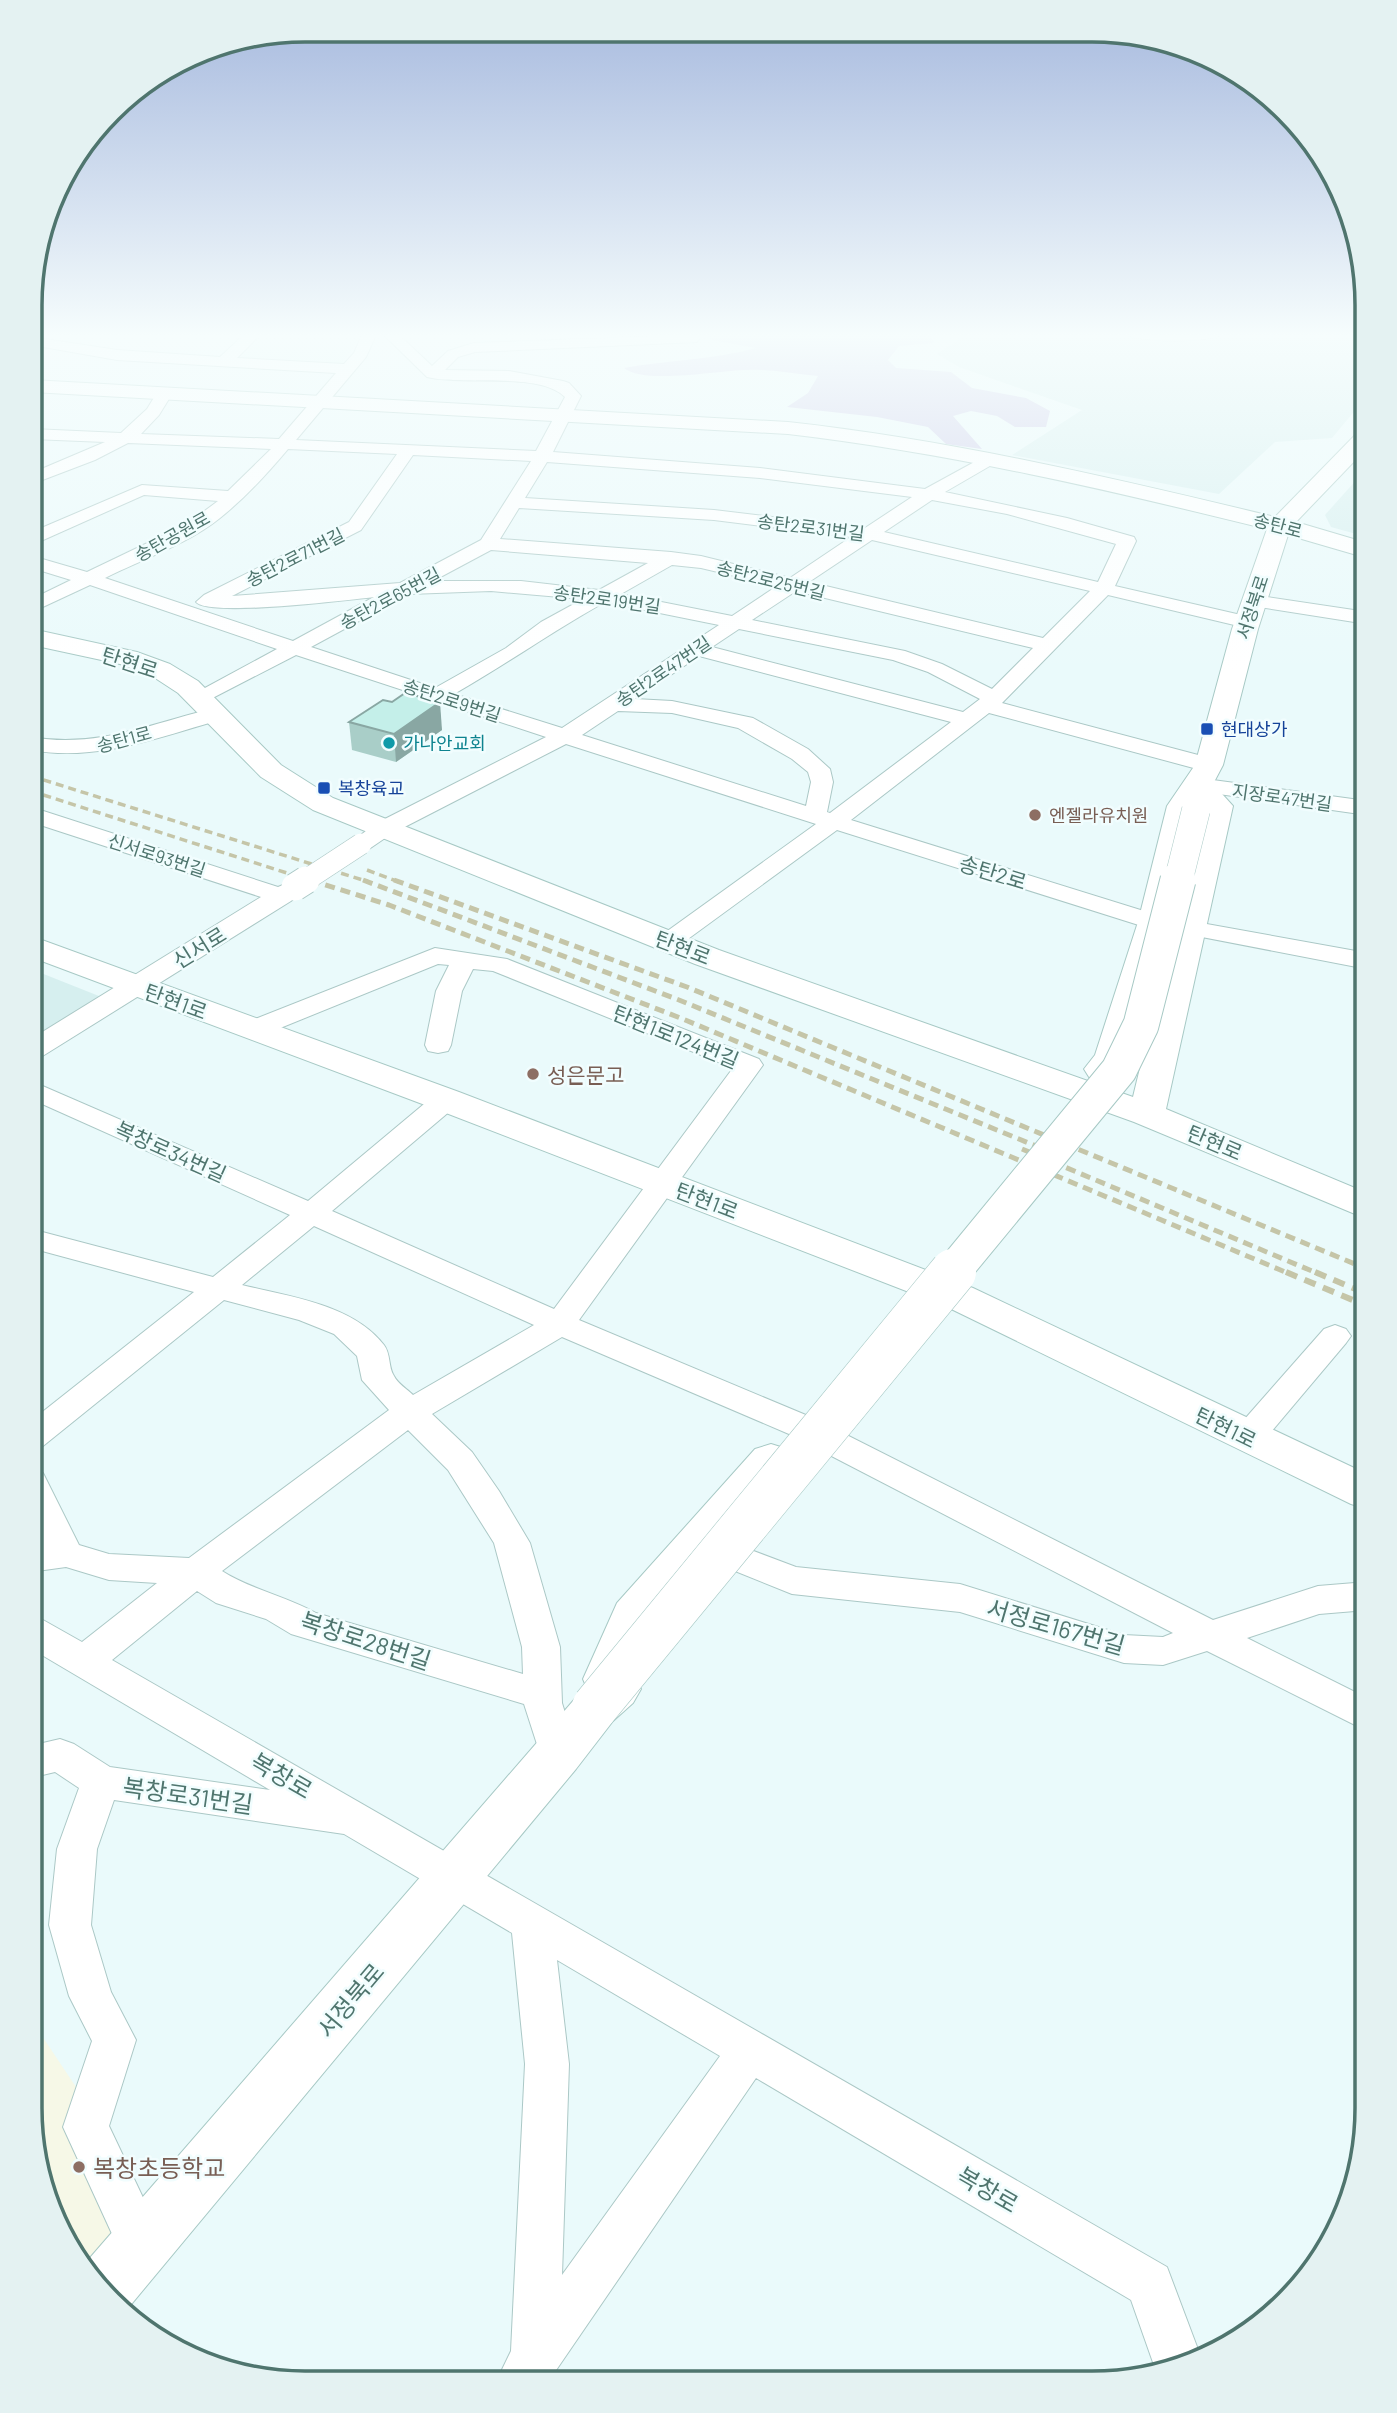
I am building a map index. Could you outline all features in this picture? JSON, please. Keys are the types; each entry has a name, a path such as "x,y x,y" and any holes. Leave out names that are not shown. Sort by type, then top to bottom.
{"street":[{"path":"42,475 112,446"},
{"name":"송탄공원로","path":"42,601 193,528 235,497 281,446"},
{"path":"316,446 543,456 765,472 932,492 1127,541 1105,587 1049,646 990,701 823,819 668,942"},
{"path":"488,544 549,446"},
{"name":"송탄로","path":"919,446 1280,525 1355,548"},
{"name":"서정북로","path":"108,2283 558,1755 1119,1070 1141,1025 1228,687 1280,525 1355,448"},
{"name":"송탄2로71번길","path":"197,606 355,526 408,450"},
{"path":"932,492 989,459"},
{"path":"42,535 142,490 235,497"},
{"name":"송탄2로47번길","path":"372,836 565,736 932,492"},
{"name":"송탄2로31번길","path":"512,502 714,515 869,534 1105,587"},
{"name":"송탄2로25번길","path":"488,544 701,562 1049,646"},
{"name":"송탄2로65번길","path":"207,706 295,649 488,544"},
{"path":"1269,557 1295,547 1323,545 1355,550"},
{"path":"437,695 513,652 548,626 671,558"},
{"name":"송탄2로9번길","path":"42,565 197,606 295,649 823,819"},
{"name":"송탄2로19번길","path":"197,606 311,600 411,588 493,585 603,597 898,655 935,668 990,701"},
{"path":"1105,587 1250,612 1355,617"},
{"name":"탄현로","path":"42,638 128,658 161,670 188,687 271,771 372,836 1147,1114 1355,1199"},
{"path":"695,649 966,719"},
{"path":"990,701 1201,787 1218,806 1147,1114"},
{"path":"614,704 672,707 745,723 800,754 819,769 823,819"},
{"name":"송탄1로","path":"42,745 75,750 96,747 207,706"},
{"path":"1084,1091 1112,1057 1154,922 1182,806 1201,787"},
{"name":"지장로47번길","path":"1201,787 1355,806"},
{"name":"신서로93번길","path":"42,817 289,892"},
{"name":"송탄2로","path":"823,819 1154,922"},
{"name":"신서로","path":"42,1044 289,892 372,836"},
{"path":"1190,928 1355,959"},
{"name":"탄현1로","path":"42,950 446,1100 940,1291 1355,1487"},
{"name":"탄현1로124번길","path":"254,1030 435,956 498,964 749,1065 661,1182"},
{"path":"438,1045 449,991 465,959"},
{"path":"1032,1073 1068,1071 1112,1057"},
{"name":"복창로34번길","path":"42,1094 560,1324"},
{"path":"42,1429 312,1213 446,1100"},
{"path":"85,1661 196,1572 411,1411 560,1324 661,1182"},
{"path":"42,1241 310,1313 345,1327 372,1352 378,1380 460,1461 512,1543 541,1647 542,1693 558,1755"},
{"path":"595,1707 634,1616 818,1435 940,1291"},
{"path":"560,1324 818,1435 1355,1710"},
{"path":"1248,1437 1335,1336"},
{"path":"595,1707 687,1631 743,1560 818,1435"},
{"path":"42,1506 66,1554 42,1557"},
{"name":"복창로28번길","path":"66,1554 109,1567 196,1572 229,1593 279,1609 304,1624 542,1693"},
{"name":"서정로167번길","path":"743,1560 792,1580 960,1598 1124,1649 1163,1651 1318,1600 1355,1597"},
{"name":"복창로","path":"42,1637 359,1819 453,1879 751,2049 1150,2284 1177,2357"},
{"name":"복창로31번길","path":"42,1759 60,1755 101,1782 359,1819"},
{"name":"복창로31번길","path":"101,1782 77,1849 70,1925 91,1996 114,2040 86,2127 141,2244"},
{"path":"528,2368 547,2064 532,1923"},
{"path":"528,2368 751,2049"}],"shaded area":[{"path":"958,446 979,446 982,449"},
{"path":"1027,446 1271,446 1219,494 1012,455"},
{"path":"1355,481 1355,534 1331,527 1325,515"},
{"path":"42,973 109,1000 42,1042"},
{"name":"복창초등학교","path":"42,2036 98,2120 144,2237 106,2280 69,2225 56,2193 44,2143"}],"building":[{"path":"405,693 440,702 394,734 349,722 383,700 392,702"}],"railway":[{"path":"42,779 365,881"},
{"path":"42,795 315,882"},
{"path":"367,870 399,882"},
{"path":"310,880 389,905 683,1019 1290,1274"},
{"path":"394,880 687,987 1355,1264"},
{"path":"365,881 369,882"},
{"path":"365,881 679,1000 1036,1146"},
{"path":"1022,1149 1319,1274"},
{"path":"1286,1272 1355,1301"},
{"path":"1315,1272 1355,1289"}],"place":[{"name":"현대상가","path":"1207,729"},
{"name":"가나안교회","path":"389,743"},
{"name":"복창육교","path":"324,788"},
{"name":"엔젤라유치원","path":"1035,815"},
{"name":"성은문고","path":"533,1074"},
{"name":"복창초등학교","path":"79,2167"}]}
